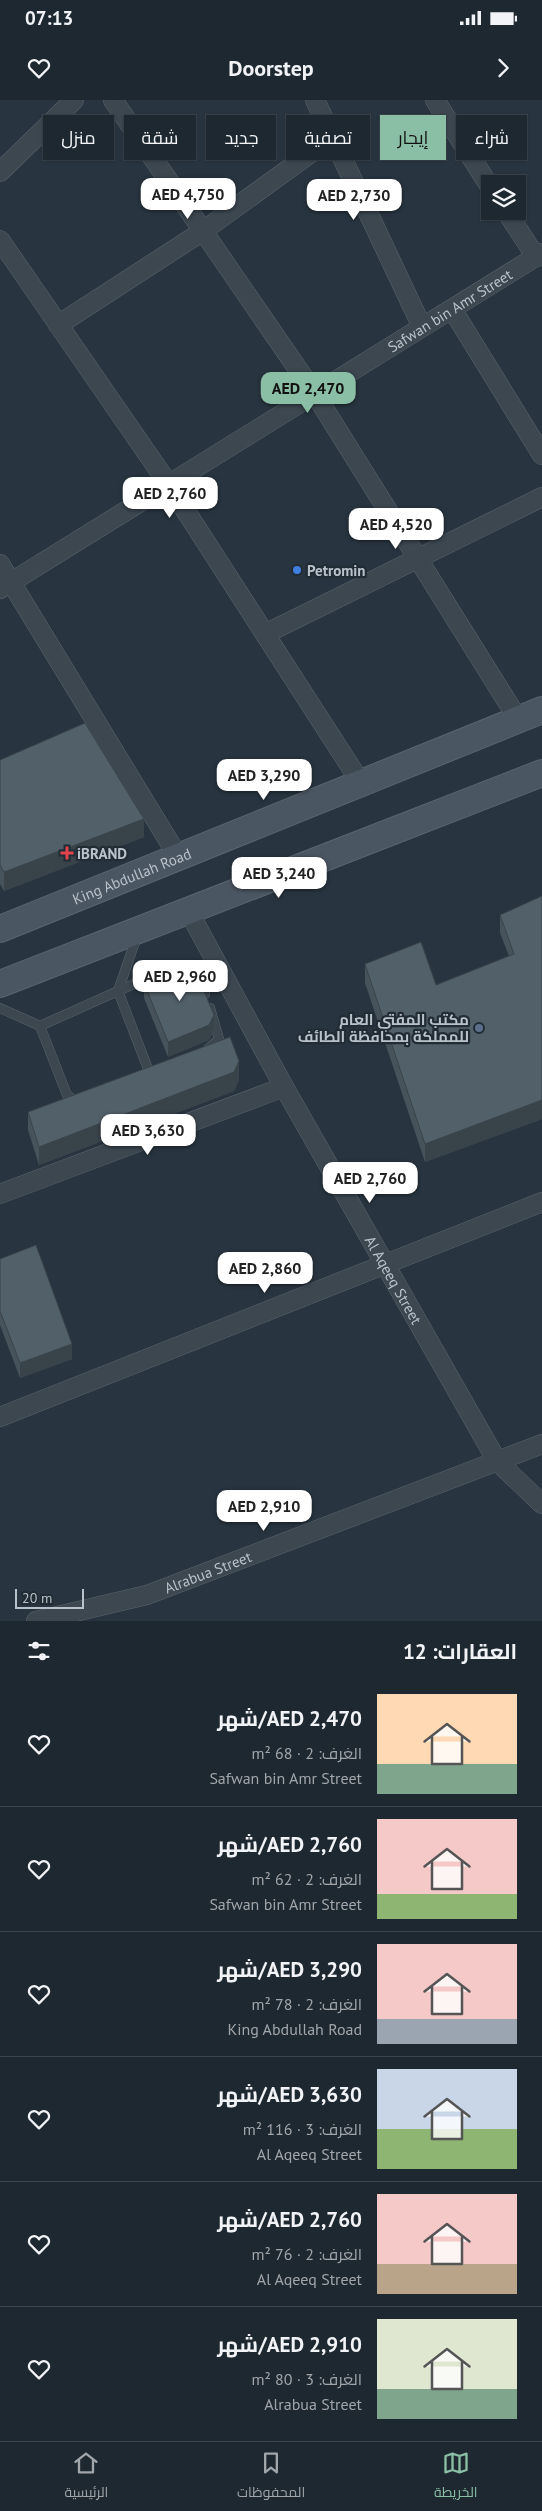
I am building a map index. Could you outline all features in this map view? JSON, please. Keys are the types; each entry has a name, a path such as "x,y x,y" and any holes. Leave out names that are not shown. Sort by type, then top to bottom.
{"main road":[{"name":"King Abdullah Road","path":"0,929 542,710"},
{"path":"0,984 542,773"}],"street":[{"path":"0,172 74,100"},
{"path":"113,100 315,394 518,719"},
{"path":"315,100 322,115"},
{"path":"435,100 482,175"},
{"path":"58,325 203,231 301,160"},
{"path":"344,160 422,327"},
{"path":"513,220 539,255"},
{"path":"0,240 168,484 361,783"},
{"name":"Safwan bin Amr Street","path":"6,585 539,255"},
{"path":"452,309 542,455"},
{"path":"264,634 542,497"},
{"path":"0,564 6,585 179,858"},
{"name":"Al Aqeeq Street","path":"189,912 284,1087 497,1462 542,1504"},
{"path":"0,1194 284,1087"},
{"path":"0,1417 542,1202"},
{"name":"Alrabua Street","path":"36,1621 147,1595 542,1444"}],"lane":[{"path":"138,931 118,991 151,1074"},
{"path":"40,1026 177,965 188,965 197,971 218,1029 219,1039 212,1047 195,1055"},
{"path":"0,1008 40,1026 67,1095 74,1103 81,1104 90,1100"}],"building":[{"path":"85,723 144,819 4,872 0,865 0,760"},
{"path":"542,896 542,1100 425,1144 365,964 421,942 436,985 514,954 500,915"},
{"path":"192,962 214,1015 209,1025 168,1042 144,983"},
{"path":"230,1037 239,1061 234,1072 39,1147 28,1112"},
{"path":"36,1245 72,1344 20,1363 0,1311 0,1259"}],"place":[{"name":"Petromin","path":"297,570"},
{"name":"iBRAND","path":"67,853"},
{"name":"مكتب المفتي العام للمملكة بمحافظة الطائف","path":"479,1028"}]}
